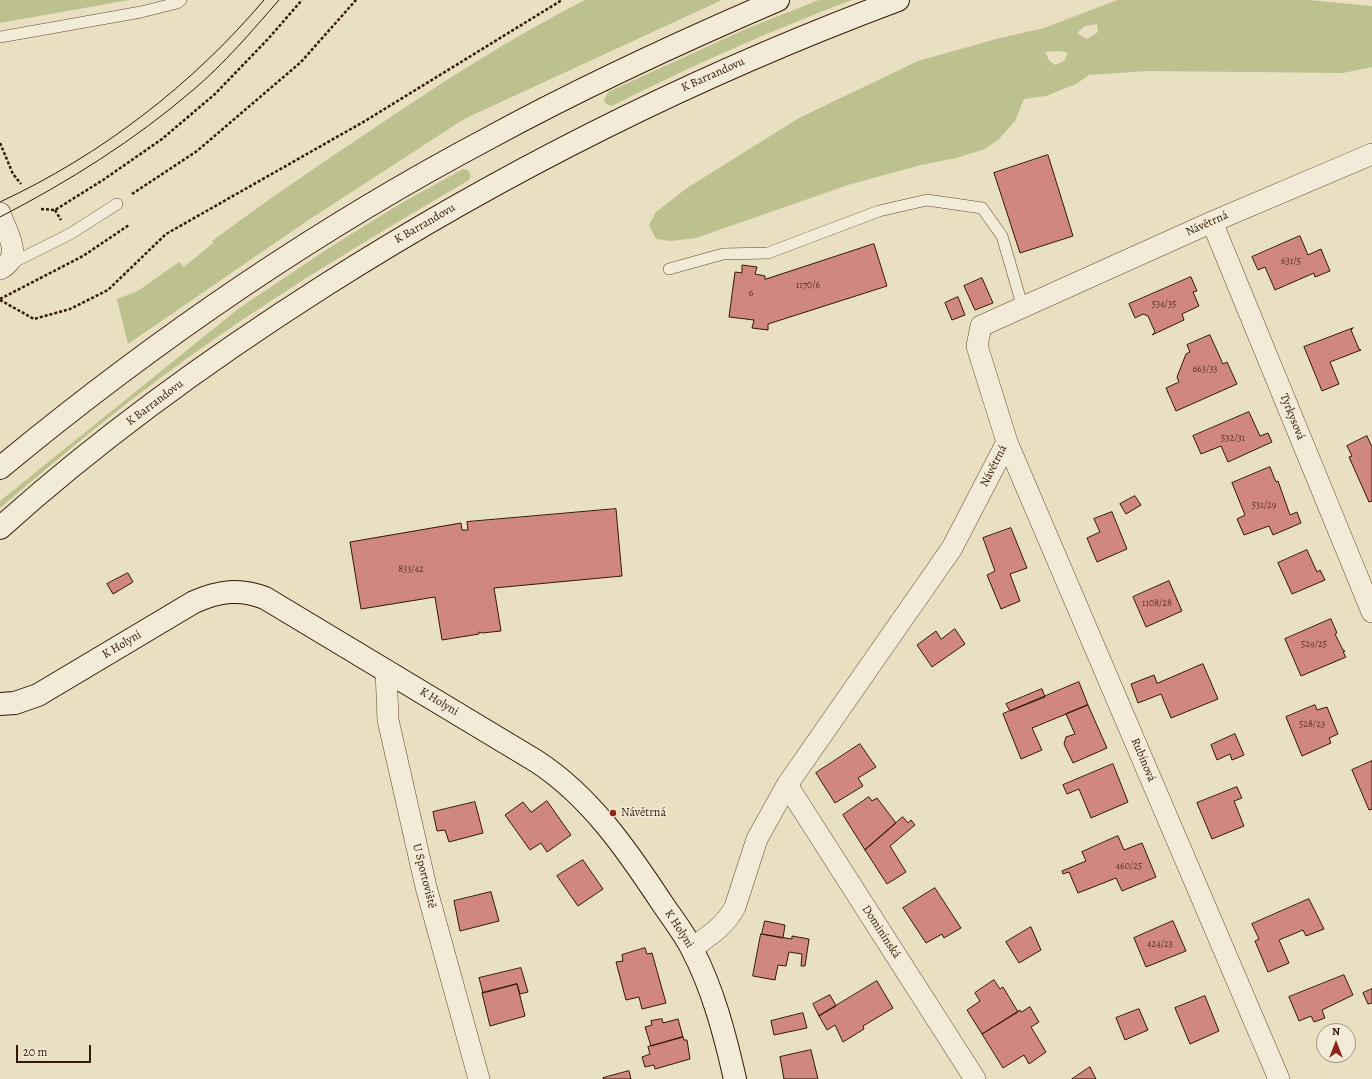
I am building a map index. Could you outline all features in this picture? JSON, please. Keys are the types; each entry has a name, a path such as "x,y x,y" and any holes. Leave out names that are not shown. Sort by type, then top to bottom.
{"main road":[{"path":"0,468 99,389 168,339 234,293 352,217 487,138 665,49 778,0"},
{"name":"K Barrandovu","path":"0,528 106,439 185,381 287,310 398,240 508,177 674,93 792,41 898,0"},
{"name":"K Holyni","path":"0,704 15,703 38,695 194,602 225,591 253,593 265,598 536,761 568,784 596,811 650,885 692,948 711,993 735,1079"}],"street":[{"name":"Návětrná","path":"692,948 723,925 730,916 735,906 756,839 787,785 952,548 1008,442 978,346 981,326 1212,222 1372,154"},
{"path":"0,213 13,246 12,257 4,267"},
{"name":"Tyrkysová","path":"1212,222 1372,612"},
{"name":"Rubínová","path":"1008,442 1279,1079"},
{"name":"U Sportoviště","path":"386,670 388,720 424,880 479,1079"},
{"name":"Dominínská","path":"787,785 975,1079"}],"lane":[{"path":"0,37 141,12 177,3 181,0"},
{"path":"669,269 723,254 768,253 879,211 927,200 982,208 1002,236 1023,308"},
{"path":"4,267 70,234 117,204"}],"path":[{"path":"41,209 55,210 103,180 162,139 215,94 268,39 302,0"},
{"path":"117,204 197,151 301,62 356,0"},
{"path":"0,300 34,319 70,309 108,290 166,234 365,121 562,0"},
{"path":"0,143 13,174 21,184"},
{"path":"0,300 83,256 129,225"}],"green space":[{"path":"0,0 129,0 0,23"},
{"path":"585,0 722,0 464,119 304,223 128,344 117,299 138,291 179,262 184,267 213,243 212,241 232,226 453,76 531,29"},
{"path":"819,0 852,0 730,50 612,106 606,104 604,101 608,92 748,28"},
{"path":"1117,0 1308,0 1372,6 1372,67 1343,73 1148,71 1089,75 1076,84 1046,96 1024,99 1015,121 999,139 985,149 956,158 921,165 848,185 696,238 671,241 656,239 649,225 656,212 687,188 799,118 918,61 996,39 1044,28","holes":["1097,24 1098,32 1087,39 1077,33 1085,26","1060,51 1068,53 1064,61 1055,65 1049,60 1045,52"]},
{"path":"463,169 468,170 471,176 469,180 308,277 185,359 105,421 0,508 0,501 238,309 332,246 400,204"}],"building":[{"path":"1048,155 1073,236 1020,253 994,173"},
{"path":"1300,236 1308,255 1321,249 1330,271 1315,277 1314,273 1275,290 1265,267 1258,270 1252,257"},
{"path":"874,244 887,286 768,324 768,330 752,328 754,320 729,317 735,272 742,273 742,265 757,267 755,274 765,276 765,279"},
{"path":"1191,277 1197,291 1193,292 1199,306 1182,314 1184,320 1152,335 1155,332 1148,316 1143,314 1135,318 1129,304"},
{"path":"982,278 993,303 975,310 964,286"},
{"path":"958,297 965,315 952,320 945,303"},
{"path":"1353,328 1351,330 1359,349 1361,350 1330,362 1339,384 1322,391 1304,347"},
{"path":"1210,335 1223,364 1227,362 1237,384 1176,411 1166,388 1179,382 1177,377 1186,354 1190,352 1187,345"},
{"path":"1249,412 1260,436 1268,433 1272,442 1228,462 1221,446 1201,454 1193,436"},
{"path":"1367,436 1372,447 1372,501 1369,502 1349,457 1352,456 1347,446"},
{"path":"1270,467 1276,482 1278,481 1290,515 1297,512 1301,523 1273,535 1269,526 1244,535 1237,519 1245,515 1232,483"},
{"path":"1135,496 1141,505 1126,514 1120,504"},
{"path":"616,509 622,576 494,588 501,631 479,632 479,634 442,640 435,597 361,609 350,542 461,523 462,530 468,530 467,522"},
{"path":"1112,512 1127,549 1097,562 1087,538 1100,532 1094,519"},
{"path":"1011,528 1027,568 1010,574 1020,601 1001,609 987,575 995,571 983,538"},
{"path":"1307,550 1317,572 1320,570 1325,580 1292,594 1278,563"},
{"path":"128,573 133,582 113,594 107,584"},
{"path":"1169,581 1182,611 1146,627 1133,597"},
{"path":"1331,619 1337,633 1335,634 1343,650 1345,651 1343,652 1346,657 1301,676 1285,639"},
{"path":"955,629 965,644 932,667 917,645 936,631 941,639"},
{"path":"1203,664 1218,699 1171,718 1161,694 1138,703 1131,684 1154,675 1157,683"},
{"path":"1079,682 1088,705 1032,728 1042,750 1021,759 1003,714"},
{"path":"1042,689 1045,697 1010,711 1006,704"},
{"path":"1088,705 1107,748 1073,763 1064,744 1066,737 1075,734 1066,714"},
{"path":"1315,705 1317,710 1327,707 1338,734 1329,738 1331,743 1302,756 1286,717"},
{"path":"1235,734 1244,755 1232,760 1230,754 1217,760 1211,745"},
{"path":"860,744 876,767 858,778 863,786 835,803 816,773"},
{"path":"1372,761 1372,809 1369,810 1352,770"},
{"path":"1113,764 1128,802 1091,818 1079,789 1067,794 1063,785"},
{"path":"1237,787 1242,798 1234,801 1244,826 1212,839 1197,803"},
{"path":"869,797 872,801 877,798 896,823 865,850 843,815"},
{"path":"547,801 571,835 547,852 541,843 530,850 505,815 523,802 531,812"},
{"path":"475,802 483,833 449,842 445,830 437,831 433,812"},
{"path":"903,817 908,823 911,820 915,825 890,846 906,872 887,884 865,850"},
{"path":"1118,836 1124,850 1142,843 1156,877 1122,891 1116,878 1078,893 1069,872 1063,874 1062,871 1086,861 1082,852"},
{"path":"583,860 603,889 578,906 557,876"},
{"path":"935,888 961,928 944,938 942,934 926,943 903,908"},
{"path":"491,892 499,921 460,931 454,901"},
{"path":"1309,899 1324,929 1306,936 1303,930 1279,940 1289,963 1268,972 1255,941 1259,939 1252,924"},
{"path":"765,921 785,925 783,938 762,934"},
{"path":"1173,921 1186,951 1146,967 1134,938"},
{"path":"1031,927 1041,950 1019,963 1006,942"},
{"path":"761,934 792,939 792,936 809,939 805,966 801,966 802,954 789,952 786,966 778,965 775,980 753,976"},
{"path":"645,948 647,954 652,953 666,1003 642,1009 639,997 626,1000 616,962 623,961 622,955"},
{"path":"521,968 528,992 520,994 517,984 483,993 479,978"},
{"path":"1344,975 1353,995 1322,1010 1325,1018 1314,1022 1311,1016 1299,1021 1289,997"},
{"path":"994,980 1000,989 1003,987 1018,1012 982,1034 967,1010 980,1001 975,993"},
{"path":"877,981 893,1008 863,1026 864,1029 843,1042 835,1025 827,1030 819,1016"},
{"path":"517,984 525,1016 490,1026 482,993"},
{"path":"1372,989 1372,1003 1368,1004 1363,993"},
{"path":"830,995 836,1006 819,1016 813,1004"},
{"path":"1205,996 1219,1031 1190,1044 1175,1008"},
{"path":"1030,1007 1039,1022 1031,1027 1046,1052 1029,1064 1024,1055 1003,1068 982,1034 1020,1010 1021,1012"},
{"path":"1139,1009 1148,1030 1125,1040 1116,1018"},
{"path":"803,1013 807,1028 774,1035 771,1021"},
{"path":"662,1019 663,1023 678,1019 683,1037 651,1046 645,1027 652,1025 651,1021"},
{"path":"683,1037 684,1040 687,1040 690,1059 655,1069 654,1065 645,1067 642,1057 650,1054 648,1047"},
{"path":"811,1050 818,1079 784,1079 780,1057"},
{"path":"1090,1067 1096,1079 1072,1079"},
{"path":"629,1071 631,1079 603,1078"}],"tram line":[{"path":"0,202 74,163 143,115 207,61 264,0"},
{"path":"0,217 76,175 148,126 193,90 216,69 238,47 279,0"}],"place":[{"name":"Návětrná","path":"613,813"}]}
